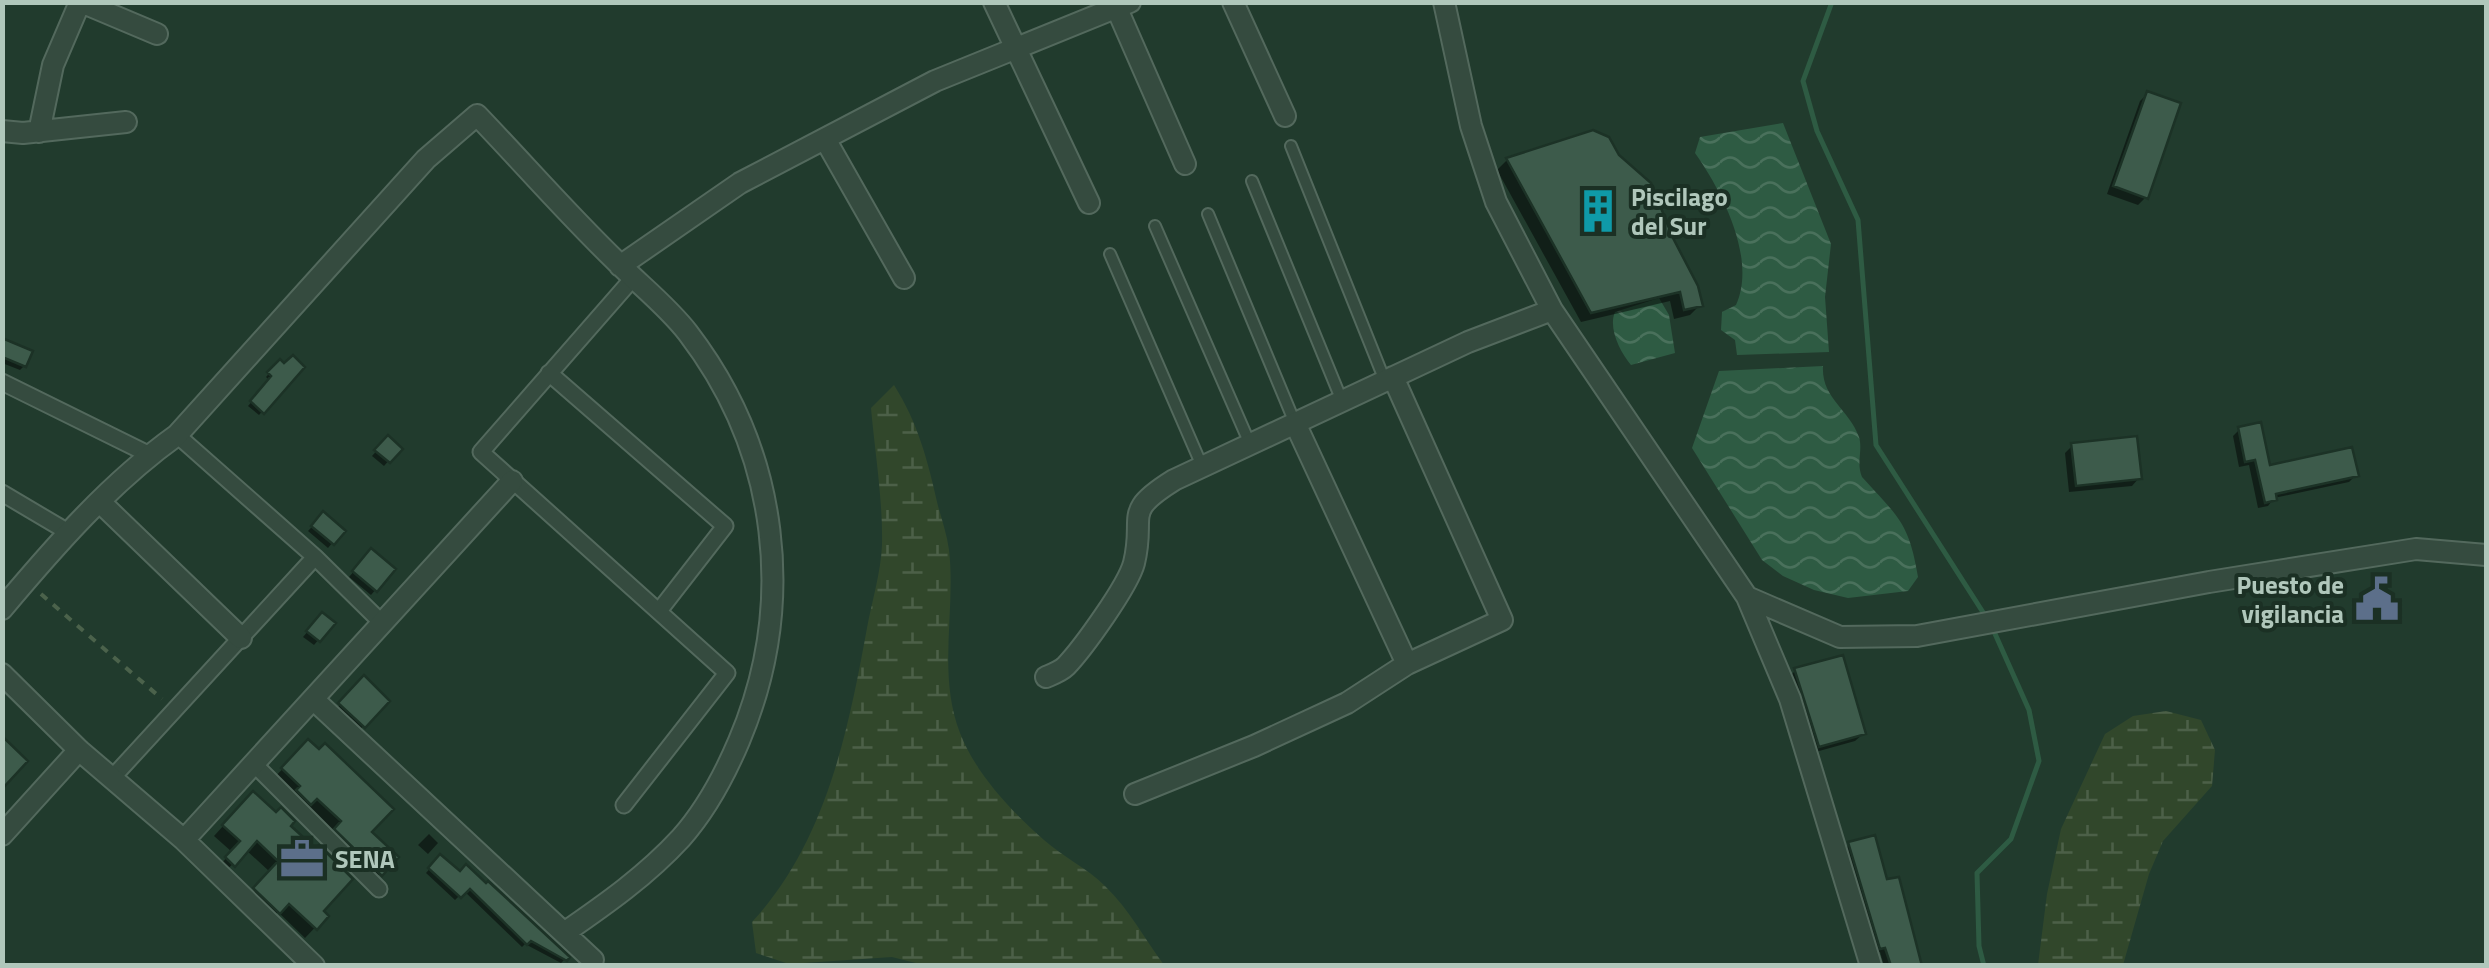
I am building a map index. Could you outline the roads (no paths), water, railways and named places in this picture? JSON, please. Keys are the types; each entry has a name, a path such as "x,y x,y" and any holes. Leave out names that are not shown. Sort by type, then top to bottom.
{"street":[{"path":"39,132 53,64 80,2 157,34"},
{"path":"994,2 1089,203"},
{"path":"1233,2 1285,116"},
{"path":"1444,2 1471,126 1496,202 1552,310 1748,597 1790,698 1871,966"},
{"path":"624,805 726,672 481,452 550,373 627,272 740,183 935,81 1120,4 1184,164"},
{"path":"2,609 68,532 150,455 177,436 426,159 477,115 687,332 729,397 758,469 772,546 772,624 756,700 726,771 683,836 628,890 564,933"},
{"path":"2,131 39,132 126,122"},
{"path":"824,139 904,278"},
{"path":"1046,677 1064,669 1125,586 1135,560 1137,512 1149,496 1202,466 1468,342 1552,310"},
{"path":"550,373 725,526 658,611"},
{"path":"1136,794 1347,703 1407,664 1502,620 1389,379"},
{"path":"2,382 150,455"},
{"path":"1295,423 1407,664"},
{"path":"177,436 315,557 382,623"},
{"path":"184,840 512,480"},
{"path":"2,493 68,532"},
{"path":"100,502 241,638"},
{"path":"1748,597 1840,637 1917,636 2209,582 2416,549 2486,555"},
{"path":"112,777 315,557"},
{"path":"2,674 80,750 184,840 314,966"},
{"path":"313,699 593,960"},
{"path":"2,835 80,750"},
{"path":"254,764 378,889"}],"lane":[{"path":"1291,146 1389,379"},
{"path":"1252,181 1342,401"},
{"path":"1208,214 1295,423"},
{"path":"1155,226 1250,444"},
{"path":"1110,254 1202,466"}],"water":[{"path":"1783,123 1831,244 1825,297 1829,352 1737,355 1735,340 1721,330 1722,312 1736,305 1741,287 1739,247 1716,186 1695,153 1700,137"},
{"name":"Piscilago del Sur","path":"1659,298 1669,315 1675,353 1631,365 1616,340 1615,312"},
{"path":"1823,366 1826,387 1859,437 1862,477 1893,512 1911,544 1918,577 1908,591 1848,598 1814,590 1783,576 1762,560 1692,448 1719,371"}],"waterway":[{"path":"1832,2 1803,81 1817,131 1858,220 1876,445 1986,617"},
{"path":"1984,966 1979,946 1977,873 2011,839 2039,761 2029,710 1992,627"}],"place":[{"name":"Piscilago del Sur","path":"1598,211"},
{"name":"Puesto de vigilancia","path":"2377,599"},
{"name":"SENA","path":"302,859"}]}
